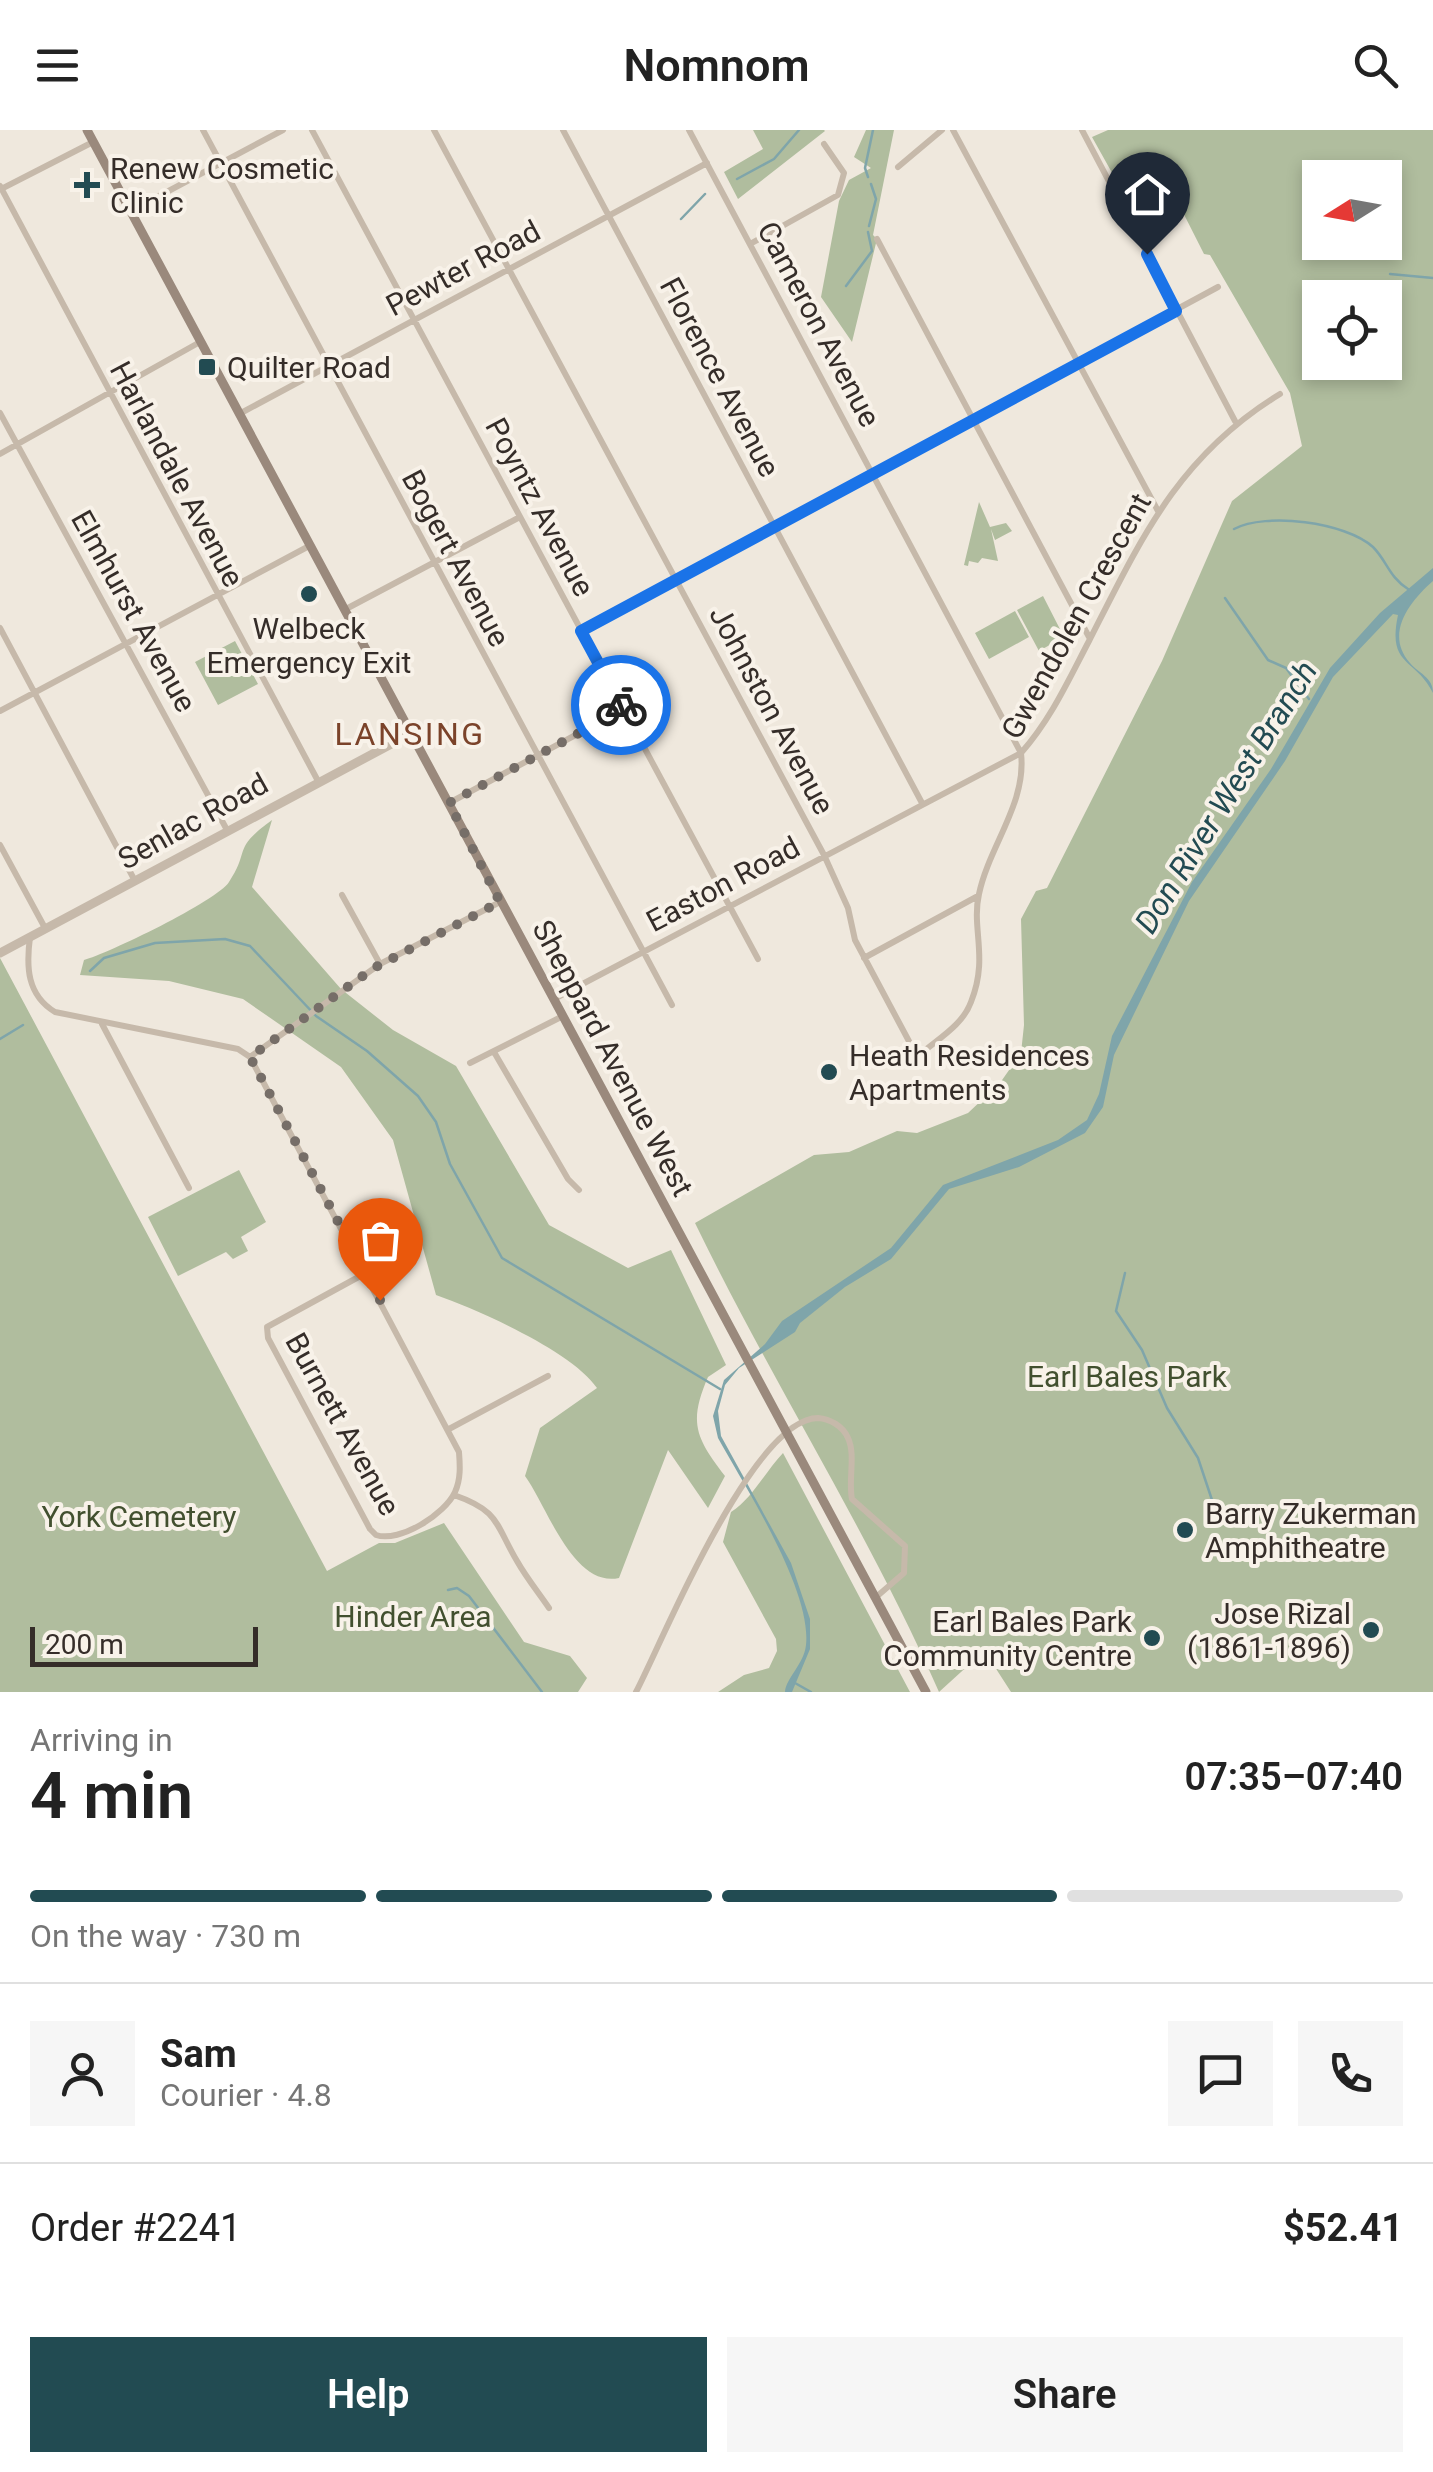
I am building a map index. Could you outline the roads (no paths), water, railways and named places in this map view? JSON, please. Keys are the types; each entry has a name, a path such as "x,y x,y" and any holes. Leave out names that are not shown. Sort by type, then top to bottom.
{"main road":[{"name":"Sheppard Avenue West","path":"87,130 926,1692"}],"street":[{"name":"Bogert Avenue","path":"202,130 672,1005"},
{"path":"131,210 283,130"},
{"name":"Poyntz Avenue","path":"312,130 758,958"},
{"name":"Johnston Avenue","path":"434,130 824,855 848,908 864,958 916,1052"},
{"name":"Florence Avenue","path":"562,130 922,803"},
{"name":"Cameron Avenue","path":"689,130 1021,753"},
{"path":"898,167 942,130"},
{"path":"953,130 1158,511"},
{"path":"1082,130 1236,421"},
{"path":"1,188 93,142"},
{"path":"750,244 838,195 844,174 824,144"},
{"name":"Pewter Road","path":"241,413 707,163"},
{"name":"Harlandale Avenue","path":"1,188 318,782"},
{"path":"877,239 1090,638"},
{"path":"581,631 1218,287"},
{"path":"0,454 202,341"},
{"name":"Gwendolen Crescent","path":"916,1052 923,1052 956,1025 970,1006 982,958 978,896 1024,776 1021,753 1049,720 1158,511 1191,466 1236,421 1280,394"},
{"name":"Elmhurst Avenue","path":"0,413 227,830"},
{"path":"346,610 518,518"},
{"path":"0,710 311,545"},
{"path":"0,628 135,881"},
{"path":"449,803 624,709"},
{"name":"Senlac Road","path":"0,953 410,734"},
{"name":"Easton Road","path":"554,999 1021,753"},
{"path":"0,845 45,928"},
{"path":"342,895 380,964"},
{"path":"864,958 978,896"},
{"path":"250,1057 380,964 500,902"},
{"path":"30,936 28,970 32,989 41,1004 55,1012 238,1049 250,1057 449,1428 460,1452 454,1495 482,1505 498,1520 518,1563 549,1608"},
{"path":"470,1063 563,1016"},
{"path":"102,1022 189,1188"},
{"path":"494,1052 568,1179 579,1190"},
{"name":"Burnett Avenue","path":"364,1274 267,1327 370,1529 384,1538 435,1515 454,1495"},
{"path":"449,1428 548,1376"},
{"path":"636,1692 673,1612 735,1498 774,1442 796,1423 824,1418 843,1430 850,1444 852,1498 905,1546 904,1574 875,1598"}],"water":[{"path":"1433,568 1433,581 1403,619 1399,641 1410,663 1431,683 1433,693 1399,653 1398,615 1393,614 1333,677 1285,761 1189,901 1114,1055 1103,1107 1085,1133 1019,1167 949,1189 891,1259 845,1287 800,1323 795,1332 739,1368 725,1385 718,1411 721,1436 791,1563 810,1619 810,1649 792,1692 785,1692 805,1652 805,1622 788,1568 718,1438 713,1416 724,1380 765,1344 782,1321 891,1248 943,1185 1058,1140 1087,1120 1099,1094 1112,1036 1192,882 1271,769 1330,668 1380,613"}],"waterway":[{"path":"737,179 774,159 799,130"},
{"path":"868,177 865,168 873,130"},
{"path":"869,226 876,199 871,184"},
{"path":"681,219 705,194"},
{"path":"846,286 872,251 868,232"},
{"path":"1390,274 1433,278"},
{"path":"1234,529 1265,521 1285,521 1344,531 1373,547 1408,589"},
{"name":"Don River West Branch","path":"1225,598 1268,660 1286,668 1309,699"},
{"path":"90,971 104,958 155,943 225,939 250,946 316,1016 367,1051 418,1096 436,1122 450,1164 502,1258 720,1389"},
{"path":"0,1039 23,1025"},
{"path":"1125,1273 1116,1311 1142,1350 1167,1408 1198,1458 1214,1506"},
{"path":"448,1590 457,1588 469,1596 542,1692"},
{"path":"795,1683 811,1692"}],"place":[{"name":"Renew Cosmetic Clinic","path":"87,185"},
{"name":"Quilter Road","path":"207,367"},
{"name":"Welbeck Emergency Exit","path":"309,594"},
{"name":"Heath Residences Apartments","path":"829,1072"},
{"name":"Barry Zukerman Amphitheatre","path":"1185,1530"},
{"name":"Jose Rizal (1861-1896)","path":"1371,1630"},
{"name":"Earl Bales Park Community Centre","path":"1152,1638"}],"district":[{"name":"LANSING","path":"410,734"}],"park label":[{"name":"Earl Bales Park","path":"1127,1376"},
{"name":"York Cemetery","path":"139,1516"},
{"name":"Hinder Area","path":"413,1616"}]}
